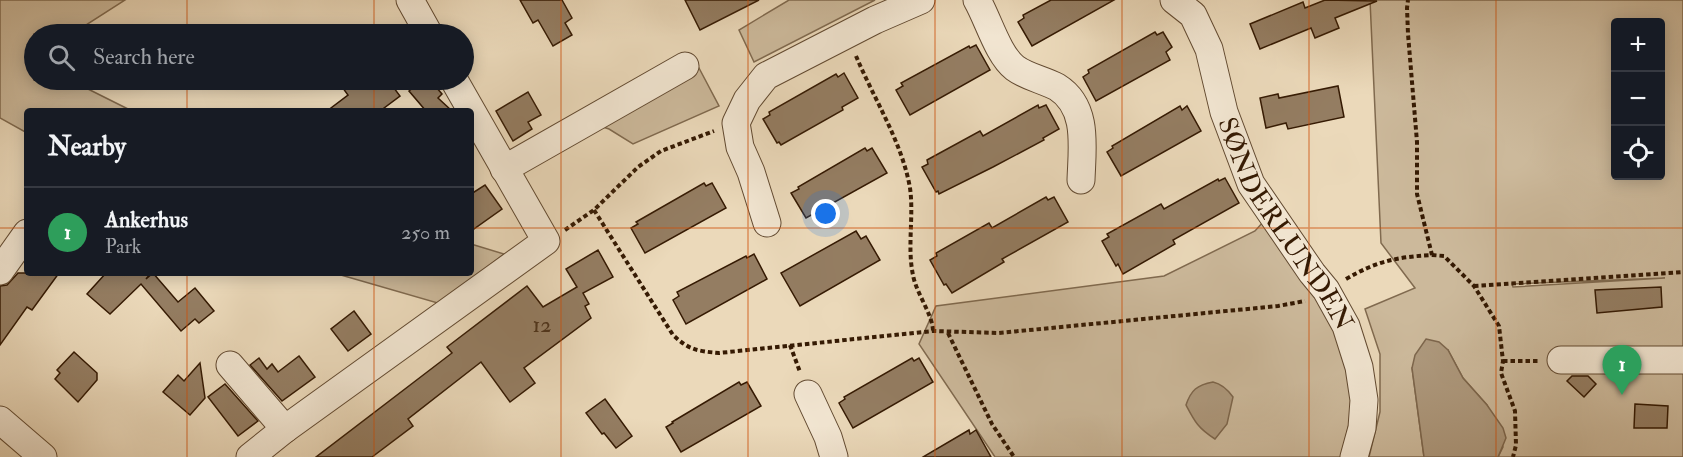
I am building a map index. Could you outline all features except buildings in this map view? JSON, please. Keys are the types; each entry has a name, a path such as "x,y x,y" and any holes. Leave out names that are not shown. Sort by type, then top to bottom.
{"street":[{"path":"410,0 423,24"},
{"path":"767,222 751,172 740,147 736,123 747,100 766,76 875,20 921,0"},
{"path":"977,0 1003,53 1015,68 1058,88 1073,101 1080,120 1083,138 1081,180"},
{"name":"SØNDERLUNDEN","path":"1174,0 1193,15 1209,49 1224,112 1251,184 1326,290 1346,326 1359,367 1364,400 1362,428 1354,457"},
{"path":"504,169 685,66"},
{"path":"460,90 470,108"},
{"path":"250,457 285,429 546,241 474,116"},
{"path":"0,271 24,237"},
{"path":"1561,360 1683,360"},
{"path":"230,365 285,429"},
{"path":"808,394 828,437 834,457"},
{"path":"0,420 44,457"}],"path":[{"path":"1408,0 1408,34 1418,142 1417,194 1432,255"},
{"path":"846,36 896,141 905,166 910,190 912,274 933,325 933,331"},
{"path":"546,241 553,239 594,210 638,167 660,151 736,123"},
{"path":"594,210 673,335 686,347 719,352 933,331 999,333 1278,306 1304,301 1380,262 1398,257 1444,256 1474,286 1499,326 1503,361 1501,373 1515,411 1516,445 1513,457"},
{"path":"1474,286 1683,272"},
{"path":"948,333 992,423 1014,457"},
{"path":"790,345 808,394"},
{"path":"1503,361 1561,360"}],"shaded area":[{"path":"0,0 125,0 88,24 24,24 24,90 90,90 126,108 24,108 24,131 0,118"},
{"path":"789,0 875,0 754,62 739,30"},
{"path":"1370,0 1683,0 1683,457 1498,457 1503,447 1487,405 1463,378 1448,350 1412,368 1424,457 1369,457 1380,412 1380,354 1365,309 1415,288 1381,243","holes":["1665,278 1513,287 1512,284"]},
{"path":"699,68 719,106 633,144 609,129 597,125"},
{"path":"1264,221 1329,317 1345,361 1353,408 1341,457 995,457 919,344 936,306 1164,276 1255,231"},
{"path":"474,245 504,254 441,304 344,276 474,276"},
{"path":"1426,339 1439,342 1448,350 1463,378 1487,405 1503,428 1506,438 1498,457 1424,457 1412,368 1415,355"},
{"path":"1213,382 1219,384 1233,397 1227,424 1215,439 1198,424 1186,405 1195,389"}],"place":[{"name":"Ankerhus","path":"1622,395"}]}
